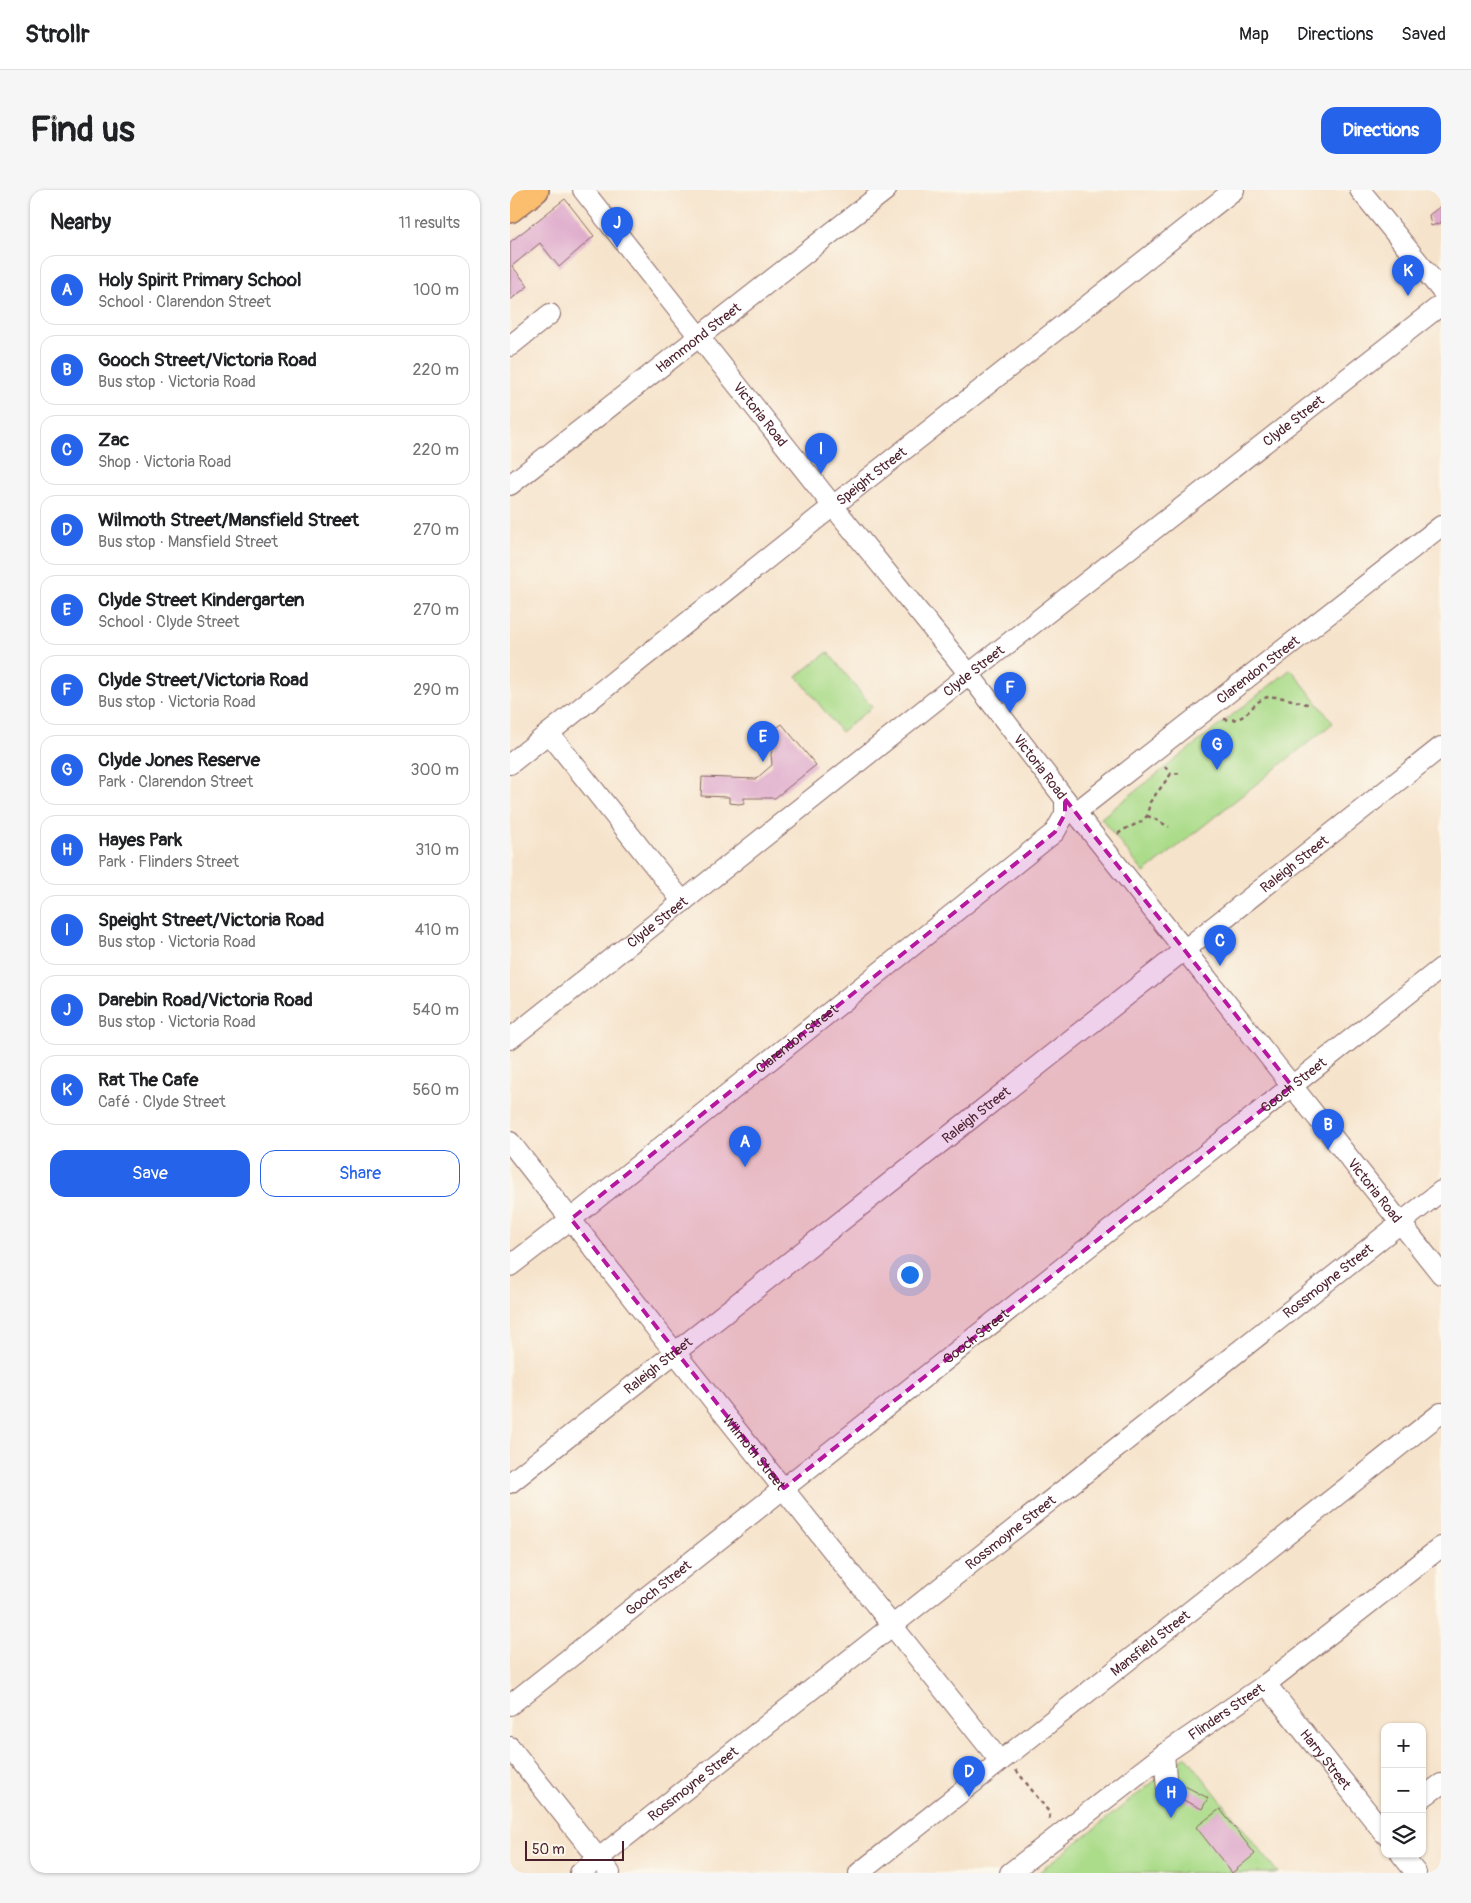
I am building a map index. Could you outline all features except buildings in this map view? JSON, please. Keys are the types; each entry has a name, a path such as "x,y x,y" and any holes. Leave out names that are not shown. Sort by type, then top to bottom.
{"main road":[{"path":"510,210 536,190"}],"street":[{"name":"Victoria Road","path":"583,190 833,506 969,674 1070,806 1441,1274"},
{"name":"Hammond Street","path":"510,485 886,190"},
{"name":"Speight Street","path":"510,764 833,506 1234,190"},
{"path":"1360,190 1441,290"},
{"name":"Clyde Street","path":"510,1039 969,674 1441,305"},
{"path":"510,346 550,314"},
{"name":"Clarendon Street","path":"510,1266 1055,832 1070,806 1441,526"},
{"path":"548,733 683,902"},
{"name":"Raleigh Street","path":"510,1483 1441,747"},
{"name":"Gooch Street","path":"510,1705 1441,968"},
{"name":"Wilmoth Street","path":"510,1142 674,1352 1008,1765"},
{"name":"Rossmoyne Street","path":"580,1873 604,1866 893,1625 1441,1191"},
{"name":"Mansfield Street","path":"859,1873 1008,1765 1441,1413"},
{"name":"Flinders Street","path":"1010,1873 1164,1754 1266,1684 1441,1547"},
{"name":"Harry Street","path":"1266,1684 1381,1827"},
{"path":"510,1747 604,1866"},
{"path":"1164,1754 1167,1789"},
{"path":"1426,1795 1441,1784"},
{"path":"1404,1858 1416,1873"}],"path":[{"path":"1224,719 1234,721 1244,716 1265,698 1276,696 1308,704"},
{"path":"1166,767 1171,774"},
{"path":"1118,834 1141,822 1147,816 1150,802 1171,774 1181,773"},
{"path":"1147,816 1169,827"},
{"path":"1008,1765 1049,1812 1050,1824"}],"highlighted area":[{"path":"1065,799 1292,1086 784,1488 571,1219 1055,832 1065,814"}],"green space":[{"path":"828,652 872,707 841,732 797,676"},
{"path":"1291,669 1333,723 1144,873 1101,818"},
{"path":"1186,1756 1278,1873 1038,1873"}],"place":[{"name":"Darebin Road/Victoria Road","path":"617,248"},
{"name":"Rat The Cafe","path":"1408,296"},
{"name":"Speight Street/Victoria Road","path":"821,474"},
{"name":"Clyde Street/Victoria Road","path":"1010,713"},
{"name":"Clyde Street Kindergarten","path":"763,762"},
{"name":"Clyde Jones Reserve","path":"1217,770"},
{"name":"Zac","path":"1220,966"},
{"name":"Gooch Street/Victoria Road","path":"1328,1150"},
{"name":"Holy Spirit Primary School","path":"745,1167"},
{"name":"Wilmoth Street/Mansfield Street","path":"969,1797"},
{"name":"Hayes Park","path":"1171,1818"}]}
